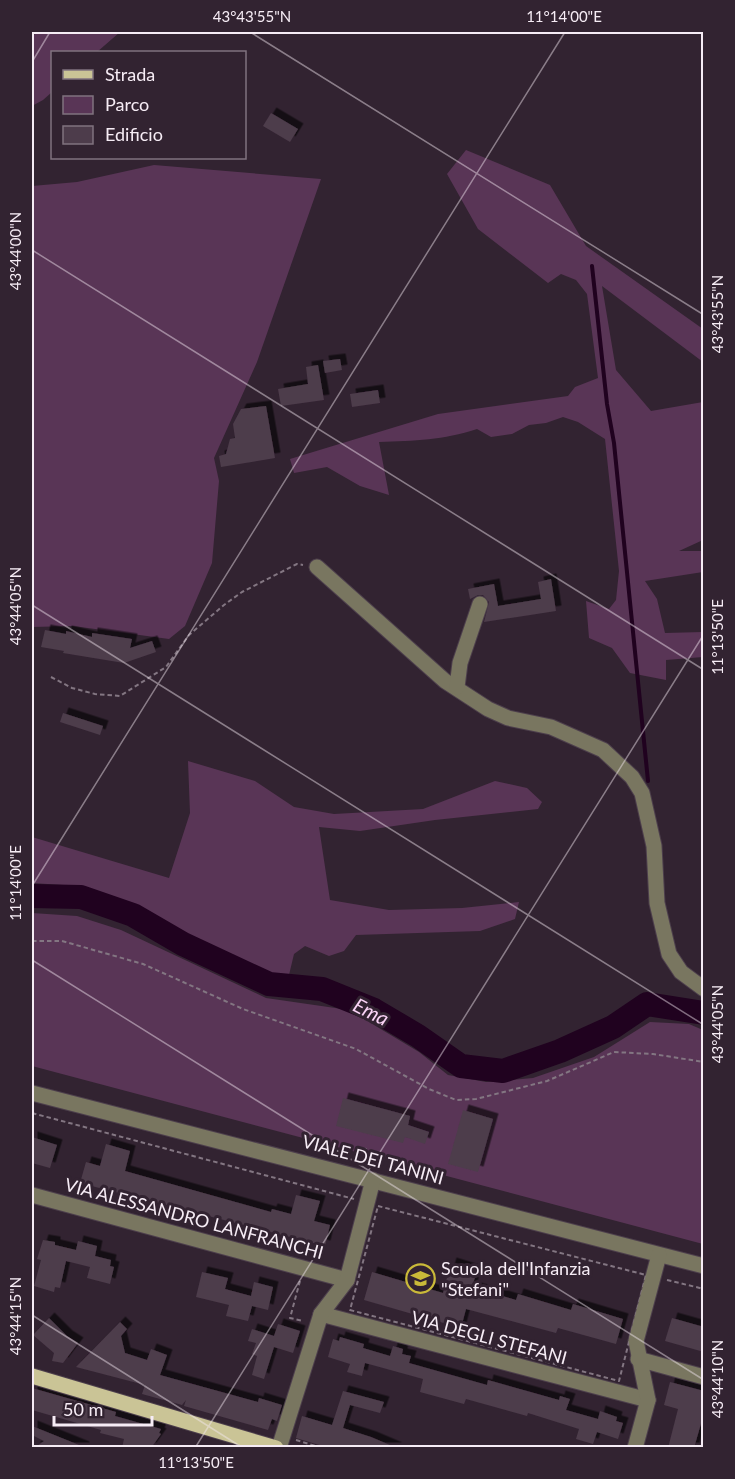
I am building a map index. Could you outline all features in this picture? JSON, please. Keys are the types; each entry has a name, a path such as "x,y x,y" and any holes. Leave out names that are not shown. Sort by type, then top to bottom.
{"main road":[{"path":"32,1376 277,1448"}],"street":[{"path":"317,567 445,681 488,709 508,718 551,727 603,750 632,777 642,793 654,846 657,903 669,954 681,972 704,989"},
{"path":"457,687 460,663 480,604"},
{"name":"VIALE DEI TANINI","path":"32,1093 704,1266"},
{"path":"277,1448 321,1314 347,1280 374,1180"},
{"name":"VIA ALESSANDRO LANFRANCHI","path":"32,1195 347,1280"},
{"path":"635,1448 648,1400 636,1341 659,1255"},
{"name":"VIA DEGLI STEFANI","path":"321,1314 648,1400"},
{"path":"638,1359 704,1377"}],"path":[{"path":"51,677 72,688 95,694 120,696 166,667 196,628 242,592 297,564 317,567"},
{"path":"32,941 62,940 143,964 243,1009 356,1049 429,1089 456,1100 476,1099 547,1081 614,1052 653,1054 704,1062"},
{"path":"32,1113 354,1199 357,1203"},
{"path":"350,1310 619,1381 646,1275 378,1206"},
{"path":"667,1280 704,1289"},
{"path":"294,1437 293,1439 322,1448"}],"green space":[{"path":"38,32 120,32 98,51 51,51 51,93 32,106 32,36"},
{"path":"466,150 550,185 586,246 703,329 703,362 602,286 616,370 651,411 703,402 703,540 679,551 703,551 703,572 645,581 657,599 665,633 703,632 703,657 666,660 666,680 630,673 612,648 589,638 586,601 609,609 616,600 619,571 605,439 578,422 563,417 546,423 529,425 512,434 491,437 477,429 452,436 379,442 389,495 360,486 327,467 294,473 290,459 438,414 568,396 575,387 598,378 587,294 576,280 561,274 548,283 478,229 447,174"},
{"path":"154,165 321,179 257,362 214,458 219,481 212,563 185,626 169,639 73,626 32,627 32,186 77,182"},
{"path":"188,761 255,781 294,807 334,814 423,809 495,781 527,788 542,802 538,809 360,831 319,827 330,900 389,910 462,908 519,902 515,919 480,931 356,935 344,951 329,956 305,946 294,954 289,975 266,975 173,927 78,886 32,883 32,837 169,878 190,813"},
{"path":"32,913 77,916 121,930 266,998 349,1010 419,1052 448,1075 486,1082 533,1078 594,1057 650,1022 689,1024 703,1030 703,1244 32,1066"}],"building":[{"path":"271,113 298,129 290,142 263,126"},
{"path":"340,359 342,370 325,373 323,361"},
{"path":"318,365 324,400 281,406 278,389 308,384 306,367"},
{"path":"378,390 380,403 352,407 350,394"},
{"path":"266,406 275,458 221,467 219,456 226,454 230,439 235,438 233,424 241,409"},
{"path":"551,579 556,611 484,622 489,602 483,595 470,599 468,589 494,584 498,606 541,599 538,582"},
{"path":"45,630 66,634 66,631 92,637 92,633 132,639 130,648 152,641 156,652 124,663 63,653 64,651 41,647"},
{"path":"63,713 103,726 100,735 60,722"},
{"path":"343,1098 410,1116 408,1125 429,1132 425,1144 405,1137 403,1143 336,1126"},
{"path":"463,1110 493,1119 478,1172 448,1164"},
{"path":"32,1137 57,1145 50,1168 32,1163"},
{"path":"106,1144 130,1151 125,1171 271,1212 272,1209 291,1214 296,1195 320,1201 314,1221 330,1225 325,1246 80,1183 86,1162 100,1166"},
{"path":"43,1240 76,1250 78,1241 97,1246 95,1256 111,1260 110,1266 114,1267 110,1284 87,1278 90,1267 66,1261 60,1288 55,1287 54,1292 34,1286 41,1260 37,1259"},
{"path":"451,1263 477,1271 472,1287 516,1300 518,1294 571,1310 573,1304 623,1319 616,1344 558,1328 556,1333 466,1309 461,1328 364,1300 372,1272 443,1293"},
{"path":"202,1272 228,1278 225,1289 251,1296 254,1282 273,1287 268,1310 252,1306 248,1321 226,1316 229,1305 196,1297"},
{"path":"49,1318 67,1336 78,1343 63,1363 52,1361 54,1353 33,1335"},
{"path":"672,1318 704,1327 704,1352 665,1341"},
{"path":"120,1322 127,1329 121,1336 125,1353 147,1360 151,1349 167,1355 160,1375 258,1402 259,1398 282,1405 277,1421 272,1419 268,1430 184,1406 186,1400 182,1405 142,1394 145,1385 76,1367"},
{"path":"278,1324 300,1331 293,1353 274,1347 264,1379 252,1375 257,1356 252,1354 256,1343 248,1341 252,1329 274,1336"},
{"path":"340,1337 364,1344 363,1348 390,1356 393,1346 403,1349 402,1354 411,1356 409,1363 487,1385 488,1380 559,1400 560,1396 570,1399 566,1410 598,1419 600,1411 617,1417 616,1421 623,1423 618,1439 597,1432 593,1444 576,1439 579,1429 528,1413 527,1416 466,1399 464,1404 420,1392 423,1379 365,1363 362,1376 347,1372 350,1364 328,1357 333,1339 339,1341"},
{"path":"670,1382 704,1391 704,1413 694,1448 668,1448 678,1409 664,1405"},
{"path":"32,1388 116,1412 115,1416 161,1429 159,1433 161,1434 151,1448 122,1448 124,1439 32,1410"},
{"path":"343,1391 384,1402 380,1413 350,1405 343,1428 397,1448 329,1448 296,1438 302,1416 332,1425"},
{"path":"32,1426 84,1448 34,1448 44,1441 32,1435"}],"waterway":[{"path":"592,266 607,404 614,443 648,781"},
{"name":"Ema","path":"32,896 81,897 133,915 183,944 269,984 322,989 374,1010 418,1036 461,1066 503,1071 560,1051 613,1027 647,1004 704,1013"}],"place":[{"name":"Scuola dell'Infanzia \"Stefani\"","path":"420,1279"}]}
